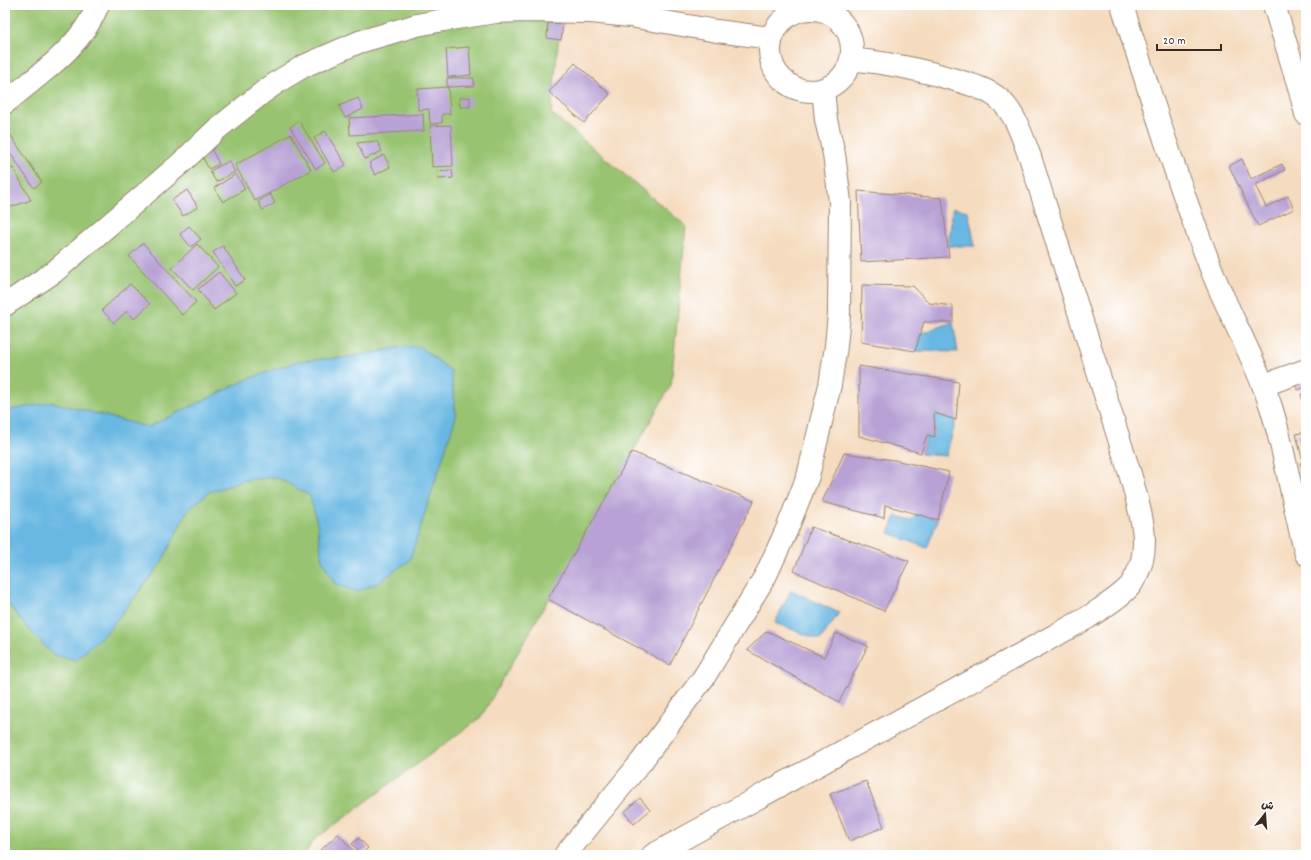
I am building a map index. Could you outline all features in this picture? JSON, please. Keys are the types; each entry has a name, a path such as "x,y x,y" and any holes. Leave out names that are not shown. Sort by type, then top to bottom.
{"street":[{"path":"5,103 53,63 78,39 98,5"},
{"path":"1122,5 1197,232 1213,274 1253,358 1264,385 1282,444 1306,554"},
{"path":"1274,5 1306,114"},
{"path":"813,9 824,11 835,10 849,34 852,45 851,59 846,71 840,79 823,89 808,91 802,90 783,80 775,70 771,61 771,38 776,28 787,16 797,11 813,9"},
{"path":"5,305 54,272 176,168 217,129 262,93 304,66 359,42 417,25 443,20 496,12 525,11 591,12 630,16 717,31 771,38"},
{"path":"653,855 1087,618 1115,600 1130,586 1139,570 1144,550 1143,526 1131,477 1030,157 1017,124 998,98 986,90 934,74 886,63 851,59"},
{"path":"565,855 641,762 704,677 769,568 787,530 808,476 830,385 836,346 838,314 840,202 834,154 826,120 823,89"},
{"path":"1264,385 1306,370"}],"green space":[{"path":"5,5 562,5 551,113 686,226 671,385 481,717 314,840 304,855 5,855"}],"water":[{"path":"953,208 968,211 975,246 948,246"},
{"path":"953,322 958,352 915,351 920,334"},
{"path":"419,346 451,371 456,416 410,560 378,583 357,592 335,584 322,560 317,523 310,496 276,477 247,480 209,492 187,511 162,562 108,631 76,660 53,655 24,624 5,600 5,411 52,402 148,427 248,379 298,361 350,357 396,348"},
{"path":"934,413 956,420 946,456 921,454"},
{"path":"917,514 938,520 927,548 889,533 896,516 911,520"},
{"path":"791,590 839,613 820,640 775,623"}],"building":[{"path":"548,23 563,24 561,40 547,38"},
{"path":"469,47 471,75 448,77 446,49"},
{"path":"575,63 610,94 584,123 549,92"},
{"path":"447,78 474,78 474,86 447,87"},
{"path":"448,87 450,114 442,114 442,123 430,124 429,109 418,110 417,89"},
{"path":"470,97 470,107 460,107 459,98"},
{"path":"358,98 363,109 345,118 339,106"},
{"path":"423,114 424,131 350,135 349,118"},
{"path":"299,121 325,163 316,169 290,127"},
{"path":"451,125 453,166 432,167 430,126"},
{"path":"5,127 42,182 34,188 5,146"},
{"path":"325,131 346,165 334,172 314,138"},
{"path":"291,134 311,170 255,201 235,165"},
{"path":"377,141 382,151 365,159 357,143"},
{"path":"211,148 219,164 209,169 202,156"},
{"path":"384,155 390,167 375,175 369,163"},
{"path":"1242,159 1251,179 1282,164 1285,170 1255,185 1266,207 1288,196 1294,209 1258,226 1229,166"},
{"path":"229,161 235,172 216,182 210,171"},
{"path":"13,168 31,200 5,209 5,169"},
{"path":"452,170 453,178 438,179 437,171"},
{"path":"236,174 245,189 223,202 214,188"},
{"path":"187,190 198,207 183,216 172,200"},
{"path":"858,191 942,198 949,257 861,262"},
{"path":"270,194 275,203 263,210 258,202"},
{"path":"189,226 201,239 191,247 180,234"},
{"path":"143,243 196,302 182,315 129,256"},
{"path":"197,244 218,267 193,290 172,268"},
{"path":"223,246 245,280 235,286 213,252"},
{"path":"219,272 236,293 214,310 198,289"},
{"path":"130,284 150,304 134,319 127,311 114,323 102,310"},
{"path":"862,285 913,286 929,303 953,306 953,322 924,322 915,351 861,342"},
{"path":"859,366 959,382 956,420 934,413 935,437 927,435 921,453 859,436"},
{"path":"1306,375 1306,389 1305,387 1298,390 1293,381"},
{"path":"1306,393 1305,421 1303,409 1305,408 1301,394"},
{"path":"1306,432 1306,457 1302,458 1296,434"},
{"path":"632,452 754,501 670,665 548,599"},
{"path":"844,453 894,460 949,472 938,520 885,505 884,518 822,502"},
{"path":"1306,461 1306,480 1300,463"},
{"path":"811,527 909,561 884,611 794,571"},
{"path":"767,631 824,657 836,633 868,646 839,702 747,650"},
{"path":"866,781 884,827 849,841 830,794"},
{"path":"640,798 650,810 634,824 624,812"},
{"path":"338,834 358,855 315,855"},
{"path":"359,838 368,848 361,854 352,844"}]}
